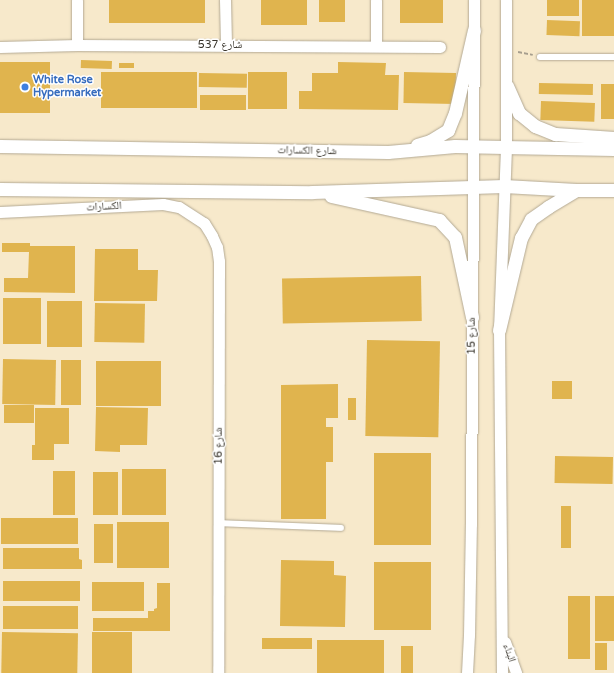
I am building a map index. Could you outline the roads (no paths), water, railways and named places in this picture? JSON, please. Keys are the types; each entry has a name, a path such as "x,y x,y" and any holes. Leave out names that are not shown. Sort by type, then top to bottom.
{"street":[{"path":"77,0 77,45"},
{"path":"225,0 226,45"},
{"path":"376,0 376,46"},
{"name":"شارع 15","path":"467,673 469,634 474,0"},
{"path":"502,673 499,330 506,147 506,0"},
{"path":"388,152 430,141 448,130 455,113 474,30"},
{"name":"شارع 537","path":"0,47 77,45 440,47"},
{"path":"507,86 519,113 535,126 556,134 614,138"},
{"name":"شارع الكسارات","path":"0,146 388,152 455,146 614,149"},
{"path":"0,189 312,192 504,186 576,190 614,190"},
{"path":"499,330 521,238 531,219 576,190"},
{"path":"312,192 439,220 455,237 472,317"},
{"name":"الكسارات","path":"0,212 163,204 179,207 204,223"},
{"name":"شارع 16","path":"204,223 217,247 219,260 218,673"},
{"name":"البناء","path":"502,632 516,673"},
{"path":"459,673 469,634"}],"lane":[{"path":"540,57 614,57"},
{"path":"219,523 341,528"}],"place":[{"name":"White Rose Hypermarket","path":"25,87"}]}
